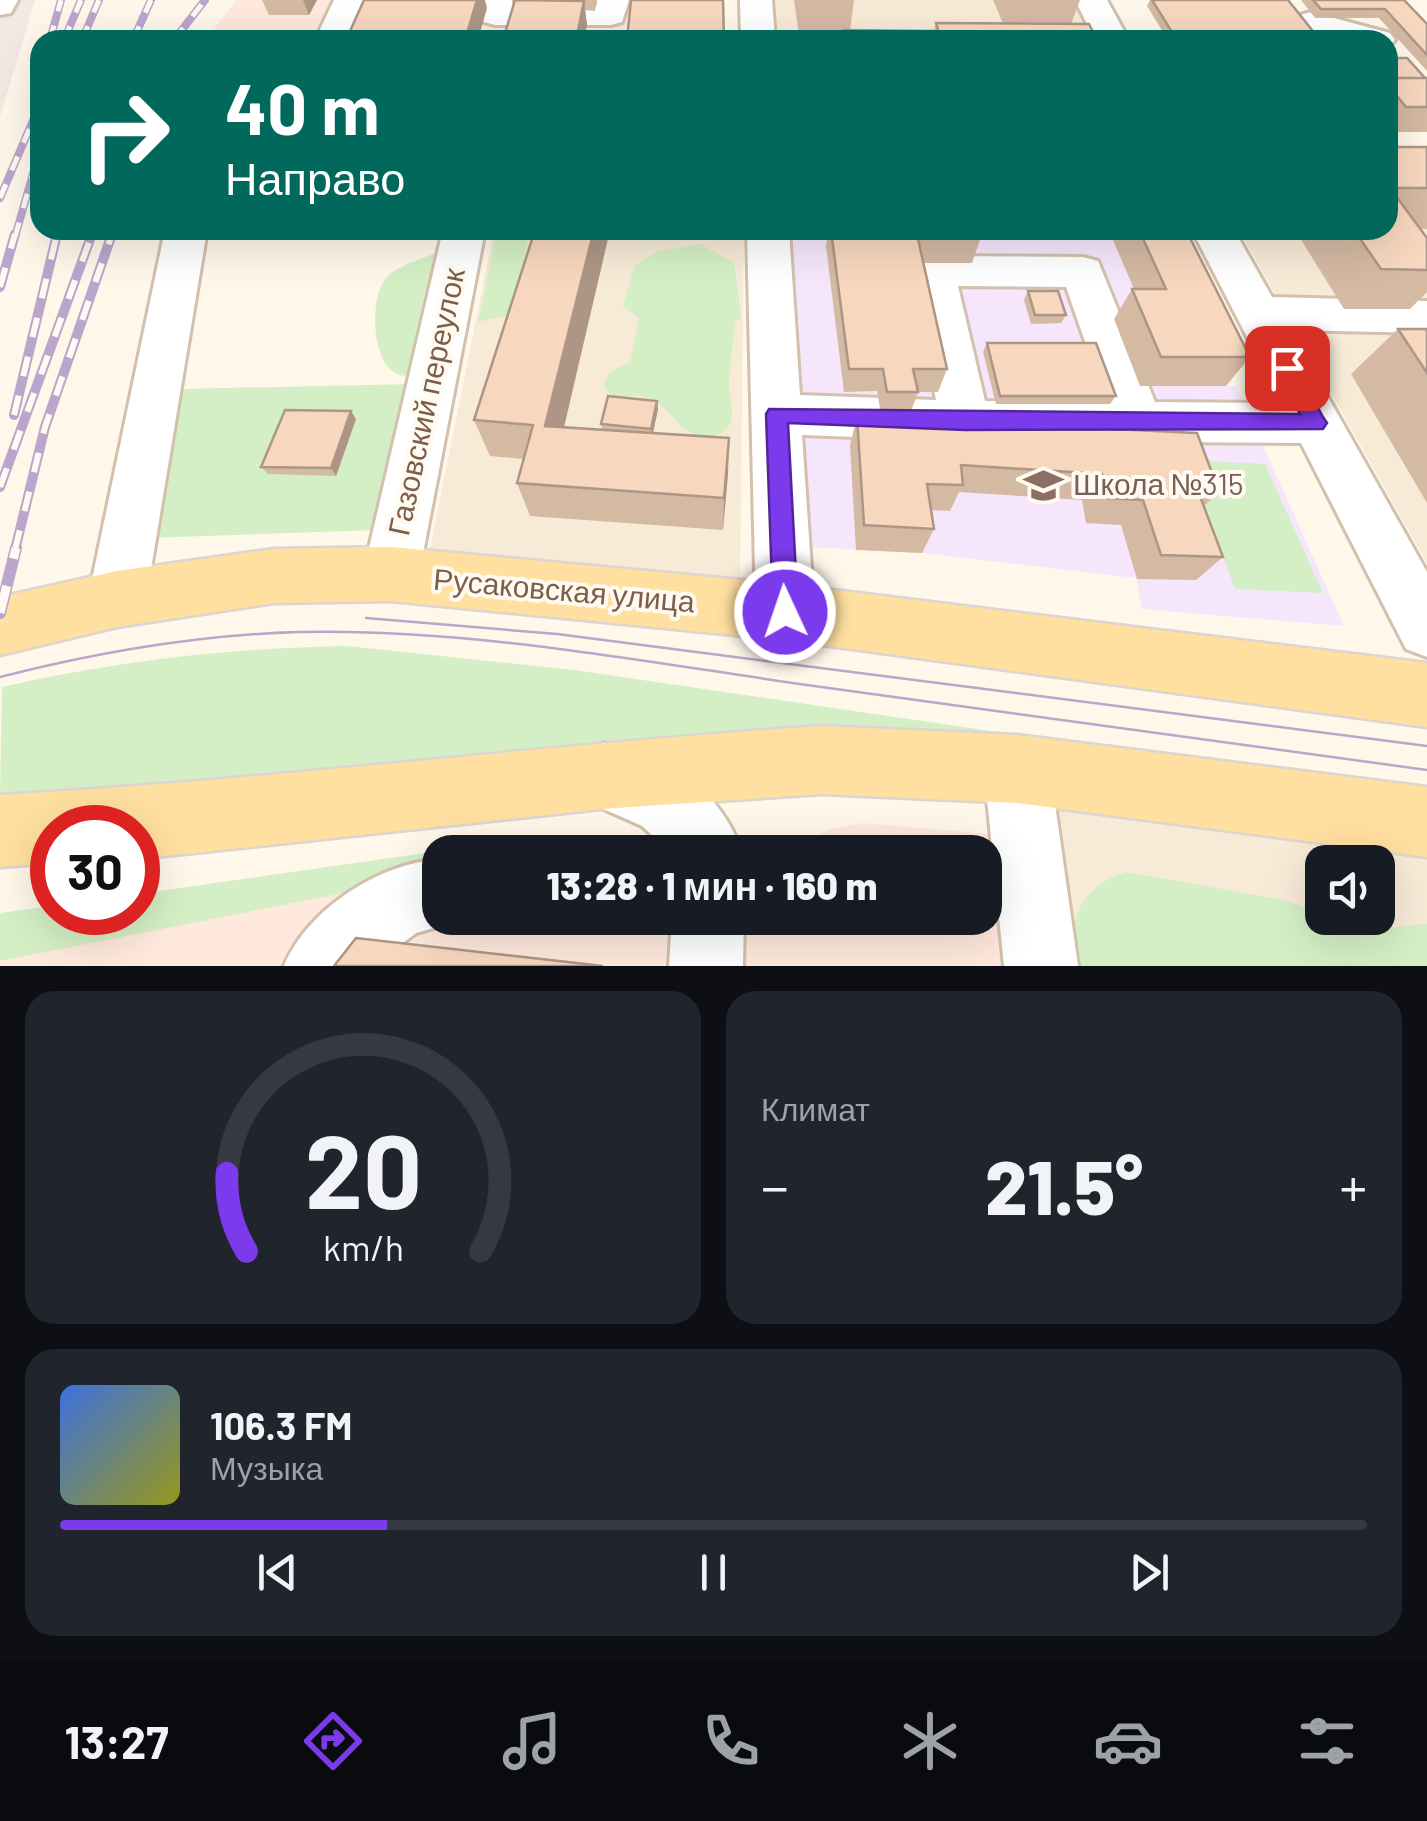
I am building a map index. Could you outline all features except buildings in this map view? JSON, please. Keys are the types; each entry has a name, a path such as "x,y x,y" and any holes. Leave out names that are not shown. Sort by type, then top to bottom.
{"main road":[{"name":"Русаковская улица","path":"0,626 117,599 274,576 391,574 785,612 1427,695"},
{"path":"160,821 602,775 822,760 1017,770 1427,822"},
{"path":"0,830 30,829"}],"street":[{"path":"336,30 350,0"},
{"path":"498,0 494,15 611,15 613,0"},
{"path":"756,0 758,30"},
{"path":"1091,0 1107,30"},
{"path":"1311,22 1332,30"},
{"path":"117,599 184,240"},
{"name":"Газовский переулок","path":"391,574 462,240"},
{"path":"768,240 785,612"},
{"path":"1218,240 1427,629"},
{"path":"965,421 934,271 1083,272 1138,422"},
{"path":"1258,313 1424,292"},
{"path":"776,414 965,421 1316,423"},
{"path":"714,835 722,801 732,786 768,763"},
{"path":"1017,770 1041,966"},
{"path":"602,775 640,788 672,806 691,821 700,835"},
{"path":"321,966 338,946 378,915 422,897"},
{"path":"706,966 707,935"}],"shaded area":[{"path":"0,0 35,0 0,117"},
{"path":"236,0 722,0 723,30 214,30"},
{"path":"771,0 1075,0 1091,30 774,30"},
{"path":"1427,169 1427,563 1245,240 1398,240 1398,214"},
{"path":"492,240 744,240 740,583 429,554"},
{"name":"Школа №315","path":"789,240 1157,240 1226,386 1236,386 1344,626 1142,609 1136,578 922,553 809,547"},
{"path":"1041,805 1327,845 1305,845 1305,935 1395,935 1395,855 1427,859 1427,966 1016,966"},
{"path":"862,823 1004,835 1016,966 0,966 0,961 127,935 160,935 160,928 414,876 422,889 422,935 1002,935 1002,835 819,835"}],"green space":[{"path":"495,240 528,240 509,315 478,322"},
{"path":"700,244 734,263 741,317 735,322 731,361 731,421 723,432 700,437 647,398 614,400 603,384 611,371 630,363 639,318 623,306 634,267 657,251"},
{"path":"440,251 424,296 417,378 401,375 388,367 379,348 375,324 380,290 394,271"},
{"path":"414,384 375,530 147,538 177,389"},
{"path":"1187,460 1265,464 1323,593 1235,589"},
{"path":"347,646 574,670 1004,733 817,729 542,747 0,799 2,687 174,658"},
{"path":"422,853 422,878 160,929 160,891"},
{"path":"1126,872 1279,899 1305,907 1305,935 1395,935 1395,926 1427,924 1427,966 1070,966 1072,934 1080,907 1097,886"},
{"path":"30,909 30,935 131,935 0,961 0,913"}],"tram line":[{"path":"366,618 557,634 1427,746"},
{"path":"0,677 111,653 223,637 298,632 427,635 557,648 1427,770"}],"railway":[{"path":"53,30 61,0"},
{"path":"68,30 81,0"},
{"path":"86,30 99,0"},
{"path":"138,30 151,0"},
{"path":"182,30 205,0"},
{"path":"0,198 30,128"},
{"path":"15,237 30,184"},
{"path":"0,287 15,234"},
{"path":"14,415 56,240"},
{"path":"0,487 90,240"},
{"path":"15,550 45,427 110,240"},
{"path":"0,613 16,548"}],"place":[{"name":"Школа №315","path":"1043,485"}],"route":[{"path":"785,612 776,414 965,421 1316,423 1287,368"}]}
